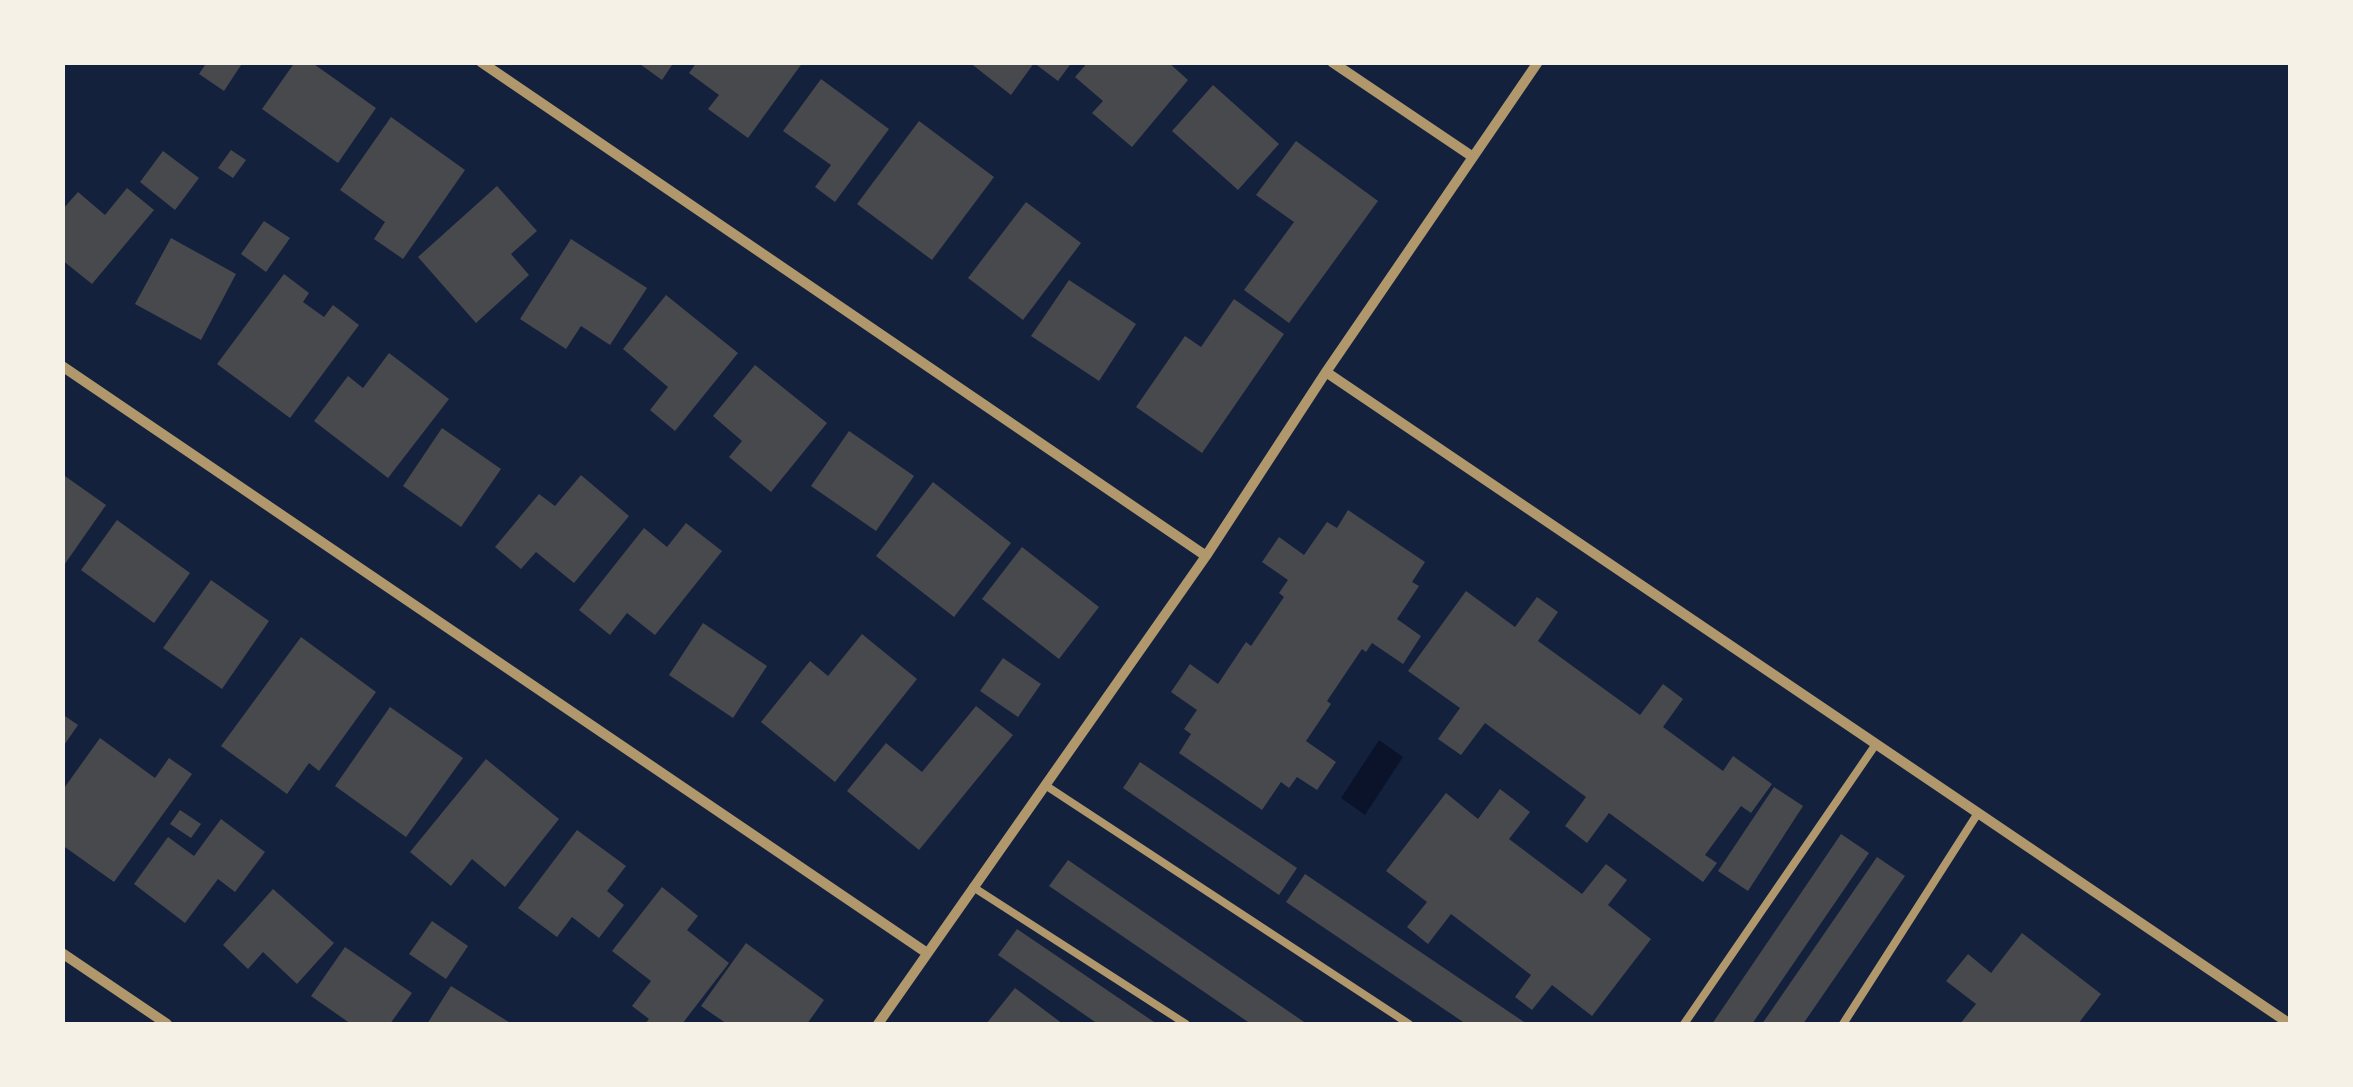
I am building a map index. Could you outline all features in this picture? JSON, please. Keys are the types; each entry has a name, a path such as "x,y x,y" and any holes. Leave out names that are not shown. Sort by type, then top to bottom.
{"street":[{"path":"481,62 1206,556"},
{"path":"1332,62 1473,158"},
{"path":"878,1024 1206,556 1326,372 1538,62"},
{"path":"62,366 928,952"},
{"path":"1326,372 2290,1024"},
{"path":"62,953 167,1024"}],"lane":[{"path":"1684,1024 1876,744"},
{"path":"1045,786 1409,1024"},
{"path":"1843,1024 1978,813"},
{"path":"974,888 1186,1024"}],"water":[{"path":"1379,740 1403,757 1365,815 1341,798"}],"building":[{"path":"207,62 243,62 224,91 199,74"},
{"path":"295,62 311,62 376,108 338,163 262,109"},
{"path":"637,62 674,62 662,80"},
{"path":"697,62 803,62 748,138 708,109 719,95 689,73"},
{"path":"969,62 1072,62 1058,81 1034,63 1011,95"},
{"path":"1088,62 1168,62 1188,80 1132,147 1092,113 1103,101 1075,77"},
{"path":"821,79 889,129 835,202 815,187 831,165 783,131"},
{"path":"1213,85 1279,144 1238,190 1172,131"},
{"path":"391,117 465,170 403,259 374,239 385,222 340,190"},
{"path":"919,121 994,177 932,260 857,204"},
{"path":"1296,141 1378,201 1289,323 1244,290 1294,222 1256,195"},
{"path":"231,150 246,160 233,178 218,168"},
{"path":"163,151 199,178 175,210 140,182"},
{"path":"497,186 537,231 511,254 529,275 476,323 418,257"},
{"path":"127,188 154,210 92,284 62,260 62,210 78,192 105,215"},
{"path":"1026,202 1081,243 1023,320 968,278"},
{"path":"264,221 290,238 266,272 241,254"},
{"path":"171,238 236,274 201,340 135,304"},
{"path":"571,239 647,288 610,345 581,326 566,349 520,319"},
{"path":"284,274 309,293 303,302 324,317 333,305 359,325 290,418 217,364"},
{"path":"1069,280 1136,324 1099,381 1031,336"},
{"path":"666,295 738,353 675,431 650,410 668,387 623,349"},
{"path":"1234,299 1284,334 1202,453 1136,407 1185,336 1201,347"},
{"path":"389,353 449,399 388,478 314,421 348,376 363,388"},
{"path":"755,365 827,423 771,492 729,457 742,441 713,416"},
{"path":"442,428 501,469 461,527 403,486"},
{"path":"849,431 914,476 876,531 811,486"},
{"path":"62,474 106,505 62,568"},
{"path":"581,475 629,516 574,583 536,552 521,569 495,547 539,494 555,506"},
{"path":"933,482 1011,543 954,617 876,556"},
{"path":"1348,510 1425,562 1412,582 1419,586 1397,619 1421,636 1403,664 1372,643 1366,652 1362,649 1306,741 1336,762 1317,790 1297,777 1289,788 1281,782 1262,810 1179,753 1191,734 1184,729 1197,710 1171,692 1190,664 1218,684 1246,642 1251,646 1284,597 1279,593 1288,580 1262,562 1279,537 1304,555 1327,522 1337,528"},
{"path":"117,520 190,573 154,623 81,570"},
{"path":"686,523 722,551 655,635 627,613 610,635 579,610 644,528 667,547"},
{"path":"1022,547 1099,607 1059,659 982,599"},
{"path":"211,580 269,621 222,689 163,648"},
{"path":"1466,591 1515,627 1537,597 1558,612 1538,641 1640,715 1663,684 1683,699 1663,727 1723,771 1733,756 1772,784 1751,813 1741,806 1705,855 1717,863 1703,882 1609,813 1587,843 1565,826 1586,797 1485,723 1461,755 1438,739 1460,708 1408,671"},
{"path":"703,623 767,666 733,718 669,675"},
{"path":"862,634 917,679 835,782 761,722 810,661 828,676"},
{"path":"301,637 376,692 319,771 309,763 287,794 221,746"},
{"path":"1003,658 1041,684 1018,717 980,691"},
{"path":"976,706 1013,735 919,850 847,791 886,743 922,772"},
{"path":"390,707 463,758 406,837 335,786"},
{"path":"62,714 78,725 62,748"},
{"path":"100,738 155,778 169,758 192,774 114,882 62,845 62,791"},
{"path":"486,759 559,819 505,887 472,859 451,886 410,852"},
{"path":"1140,762 1297,868 1279,895 1123,788"},
{"path":"1774,787 1803,806 1748,891 1718,871"},
{"path":"1500,789 1530,812 1509,839 1582,894 1606,864 1627,880 1608,905 1651,939 1592,1016 1552,985 1532,1010 1515,997 1531,975 1451,914 1428,944 1407,927 1427,902 1386,871 1446,793 1478,819"},
{"path":"180,810 201,824 191,838 170,824"},
{"path":"221,819 265,852 235,892 218,879 185,923 134,884 168,837 194,856"},
{"path":"577,830 626,866 607,891 624,905 599,938 572,917 557,937 518,908"},
{"path":"1841,834 1869,853 1752,1024 1712,1024"},
{"path":"1877,857 1905,876 1803,1024 1762,1024"},
{"path":"1068,860 1307,1024 1251,1024 1049,886"},
{"path":"1305,874 1527,1024 1466,1024 1286,902"},
{"path":"662,887 698,916 687,930 729,963 682,1024 645,1024 649,1019 632,1006 651,981 612,951"},
{"path":"273,889 334,943 297,984 263,952 248,969 223,945"},
{"path":"432,921 468,946 446,979 409,954"},
{"path":"1017,929 1157,1024 1098,1024 998,955"},
{"path":"2022,933 2101,994 2078,1024 1960,1024 1976,1004 1946,981 1968,954 1991,973"},
{"path":"746,943 824,1000 807,1024 727,1024 701,1006"},
{"path":"345,947 412,993 390,1024 351,1024 311,996"},
{"path":"451,986 512,1024 427,1024"},
{"path":"1015,988 1063,1024 986,1024"}]}
